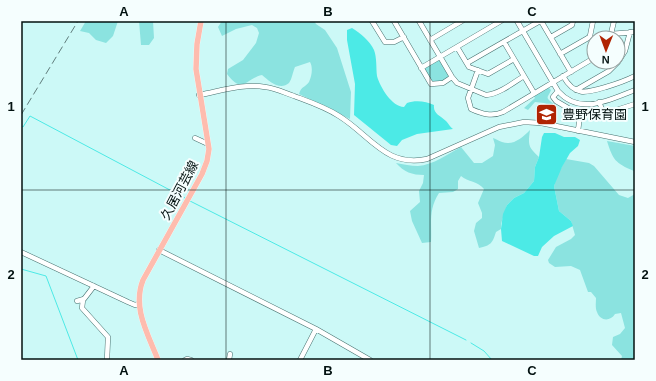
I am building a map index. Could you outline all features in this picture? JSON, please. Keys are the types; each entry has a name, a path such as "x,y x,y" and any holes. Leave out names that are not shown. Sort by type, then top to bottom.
{"main road":[{"name":"久居河芸線","path":"158,360 144,322 139,304 139,293 141,286 206,165 209,149 196,69 197,44 201,21"}],"street":[{"path":"372,21 385,42 394,42 404,37"},
{"path":"394,21 431,84 443,83 452,77"},
{"path":"430,40 462,21"},
{"path":"422,68 493,23 501,21"},
{"path":"517,21 553,83 563,97 575,104 589,105 635,90"},
{"path":"467,63 540,21 571,72"},
{"path":"551,37 572,25 573,21"},
{"path":"560,54 588,38 590,36 594,21"},
{"path":"420,22 457,84 486,95 493,94 524,76"},
{"path":"626,49 633,32"},
{"path":"504,42 534,93"},
{"path":"456,47 469,67 488,74 514,59"},
{"path":"478,70 468,98 471,109 484,115 500,113 586,63"},
{"path":"576,90 609,70"},
{"path":"563,76 568,85 576,90 588,92 634,75"},
{"path":"200,95 247,86 271,88 327,109 344,119 383,152 393,157 407,160 418,161 428,159 499,127 519,123 541,123 635,142"},
{"path":"558,91 553,96 556,101 580,115 578,131"},
{"path":"599,102 604,114 635,104"},
{"path":"195,138 208,144"},
{"path":"160,250 316,329 370,360"},
{"path":"21,252 128,302 139,304"},
{"path":"94,286 80,300 82,308 108,337 107,360"},
{"path":"300,360 316,329"},
{"path":"229,360 230,354"},
{"path":"185,360 191,360"}],"shaded area":[{"path":"86,21 118,21 113,36 106,43 96,40 89,33 80,31"},
{"path":"139,21 153,21 154,38 149,45 141,45"},
{"path":"222,21 314,21 325,30 337,48 351,92 350,119 299,94 301,89 308,84 310,80 312,69 310,62 295,67 289,83 286,85 278,86 262,75 244,84 237,84 227,74 228,69 243,60 256,43 259,33 257,28 252,25 236,29 222,36 218,27"},
{"path":"352,28 370,43 374,50 376,56 377,76 387,96 395,104 404,107 407,103 417,101 434,105 436,112 453,129 417,134 402,140 397,146 391,145 354,115 355,84 347,40 347,30"},
{"path":"439,60 450,76 442,82 432,83 425,68"},
{"path":"548,87 551,90 548,99 554,104 552,106 535,102 528,110 524,108 535,98 534,96"},
{"path":"530,130 529,139 531,148 539,157 535,167 534,181 524,193 514,198 507,205 501,224 501,229 496,232 490,243 479,248 474,231 476,223 482,218 482,213 478,203 484,189 479,184 461,176 458,181 458,189 453,192 439,193 433,205 432,211 431,242 422,243 412,221 410,211 420,202 419,191 423,183 424,175 408,172 396,163 415,166 429,164 461,147 474,163 482,163 493,156 495,145 493,138 502,142 510,143 521,138"},
{"path":"544,133 555,133 564,137 575,137 580,140 578,146 570,153 562,167 554,186 559,211 571,221 573,226 554,236 542,247 538,256 534,256 502,241 501,229 503,214 507,205 514,198 524,193 534,181 535,167 539,157"},
{"path":"607,141 635,146 635,173 634,171 623,166 613,157"},
{"path":"566,159 589,163 594,166 619,195 628,198 635,194 635,360 621,360 622,356 612,345 613,337 620,334 625,328 621,313 615,314 613,317 608,319 603,319 600,317 596,310 596,298 591,292 588,292 580,270 571,266 555,267 549,263 548,260 556,247 571,239 575,235 571,221 559,211 554,186 557,176"}],"waterway":[{"path":"21,126 23,127 30,116 185,198"},
{"path":"190,201 466,340"},
{"path":"21,269 46,276 78,360"},
{"path":"471,343 484,351 492,360"}],"railway":[{"path":"21,115 78,21"}],"place":[{"name":"豊野保育園","path":"546,114"}]}
